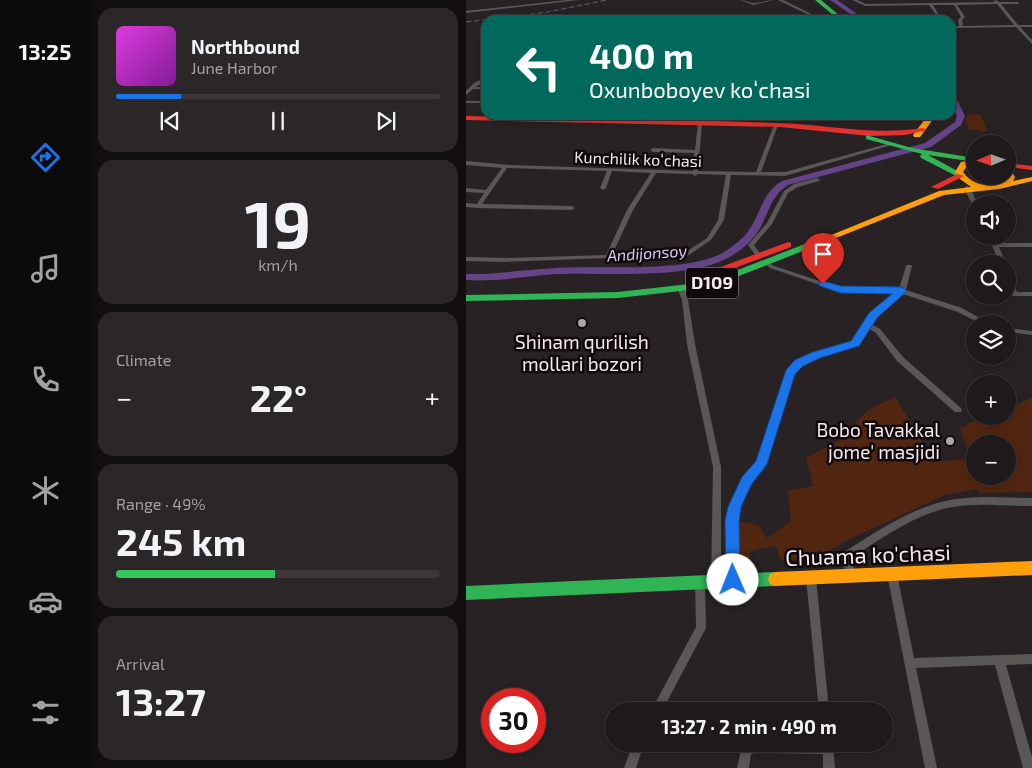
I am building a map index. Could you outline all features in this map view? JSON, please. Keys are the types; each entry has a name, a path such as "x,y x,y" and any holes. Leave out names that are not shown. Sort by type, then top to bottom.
{"main road":[{"path":"818,0 836,15"},
{"path":"466,118 481,118"},
{"path":"592,120 818,127 858,133 902,134 923,130"},
{"path":"892,144 908,140 923,130 929,120"},
{"path":"858,133 911,150 942,164 968,183 982,188"},
{"path":"911,150 966,159"},
{"name":"D109","path":"466,298 681,290 708,285 763,259 960,176 960,167 966,165"},
{"path":"1016,166 1032,168"},
{"name":"D109","path":"1016,183 1032,179"},
{"name":"D109","path":"466,290 614,288 699,279 763,259 942,193 966,188 996,188 1006,185"},
{"name":"Chuama ko'chasi","path":"466,593 700,581 1032,568"}],"street":[{"path":"466,12 577,0"},
{"path":"742,0 754,4 771,0"},
{"path":"780,0 812,15"},
{"path":"854,0 865,6 940,2 955,4 996,1 1018,3"},
{"path":"901,0 904,5"},
{"path":"996,1 1032,43"},
{"path":"930,4 938,15"},
{"path":"955,4 964,17 960,20 962,27"},
{"path":"956,27 1032,26"},
{"path":"466,94 481,81"},
{"path":"466,83 481,87"},
{"path":"466,102 481,102"},
{"path":"695,174 700,124"},
{"path":"758,174 776,125"},
{"name":"Kunchilik koʻchasi","path":"466,163 505,167 695,174 786,174 892,144"},
{"path":"653,150 698,152"},
{"path":"478,206 505,167"},
{"path":"604,188 610,170"},
{"path":"608,256 630,210 654,172"},
{"path":"466,259 504,260 687,254 709,239 721,220 729,173"},
{"path":"817,180 793,185 779,200 770,221 751,245 763,259 772,266 841,290 902,291 970,315"},
{"path":"966,188 970,195"},
{"path":"466,190 488,192"},
{"path":"466,205 572,208"},
{"path":"999,255 995,246 1032,245"},
{"path":"733,580 732,521 734,507 747,481 761,464 790,373 799,363 816,355 855,343 864,332 866,324 902,291 909,266"},
{"path":"681,290 686,300 691,344 717,467 716,581"},
{"path":"1016,294 1032,294"},
{"path":"866,324 878,331 900,359 958,410"},
{"path":"1016,331 1032,333"},
{"path":"852,576 846,560 847,555 900,523 927,511 961,502 1032,502"},
{"path":"892,574 931,768"},
{"path":"811,578 823,702"},
{"path":"661,702 701,628 700,581"},
{"path":"910,663 1032,659"},
{"path":"999,660 1028,768"},
{"path":"630,768 635,752"},
{"path":"743,768 746,752"},
{"path":"828,752 829,768"}],"shaded area":[{"path":"980,114 988,132 969,129 966,121 967,115"},
{"path":"895,397 926,448 934,447 941,461 966,459 966,485 1016,485 1016,435 966,435 966,447 960,428 966,425 1016,425 1016,404 1032,398 1032,492 979,493 976,489 945,495 850,539 817,558 781,561 776,546 750,551 750,566 739,567 738,521 758,525 767,538 791,521 788,491 813,486 806,458 840,440 868,410"}],"waterway":[{"name":"Andijonsoy","path":"833,0 856,15"},
{"name":"Andijonsoy","path":"466,277 500,277 557,271 677,268 708,263 728,254 749,237 769,197 785,183 793,179 928,145 958,123 961,116 956,106"}],"railway":[{"path":"523,15 607,0"},
{"path":"466,22 481,20"}],"traffic: fast":[{"path":"818,0 836,15"},
{"path":"869,137 911,150 966,159"},
{"path":"924,156 960,176"},
{"path":"466,298 618,295 708,285 828,238"},
{"path":"466,593 775,579"}],"traffic: slow":[{"path":"917,135 928,120"},
{"path":"966,164 959,172 966,180"},
{"path":"1016,183 1032,179"},
{"path":"973,185 986,188 1006,185"},
{"path":"828,238 942,193 982,188"},
{"path":"775,579 1032,568"}],"traffic: jam":[{"path":"466,118 481,118"},
{"path":"560,120 780,125 870,134 905,133 923,130"},
{"path":"1016,166 1032,168"},
{"path":"935,187 960,176"},
{"path":"697,279 788,245"}],"place":[{"name":"Shinam qurilish mollari bozori","path":"582,323"},
{"name":"Bobo Tavakkal jome' masjidi","path":"950,441"}],"route":[{"path":"733,580 732,521 734,507 747,481 761,464 770,441 790,373 799,363 816,355 855,343 873,316 902,291 841,290 823,284"}]}
